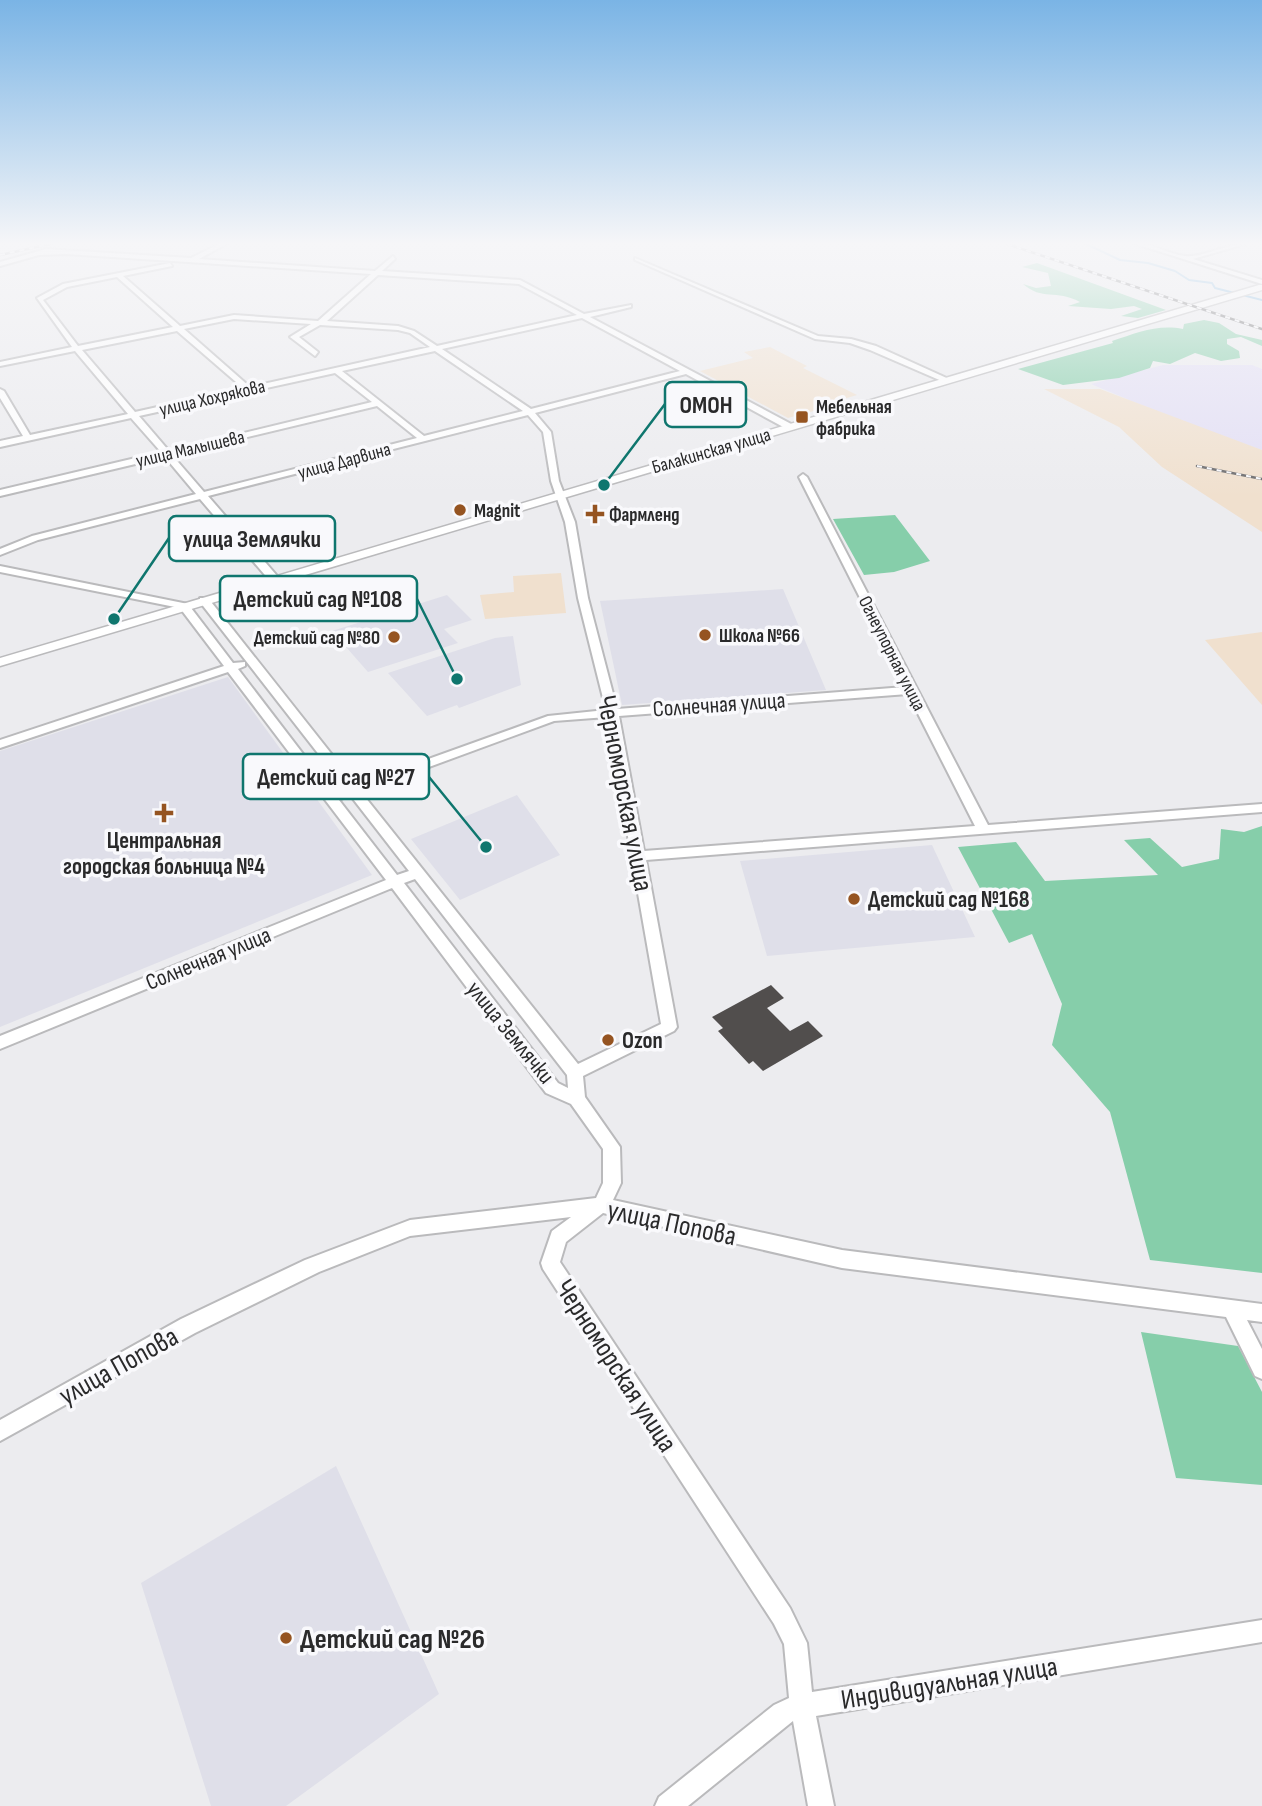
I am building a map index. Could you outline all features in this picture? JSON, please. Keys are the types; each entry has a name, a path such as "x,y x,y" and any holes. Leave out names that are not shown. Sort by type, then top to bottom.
{"main road":[{"name":"Балакинская улица","path":"0,662 1118,328"}],"street":[{"path":"61,328 274,579"},
{"path":"0,364 178,328"},
{"path":"179,328 248,389"},
{"path":"310,328 294,337 315,354"},
{"path":"399,328 412,332 435,346 529,411"},
{"name":"улица Хохрякова","path":"0,444 519,328"},
{"path":"607,328 790,428"},
{"path":"795,328 817,338 851,341 873,348 947,380"},
{"path":"335,369 423,439"},
{"name":"улица Дарвина","path":"0,552 35,538 689,371"},
{"path":"0,391 28,438"},
{"name":"улица Малышева","path":"0,493 380,403"},
{"name":"Черноморская улица","path":"529,411 547,432 560,494 570,522 583,598 612,712 668,1027 575,1073"},
{"name":"Огнеупорная улица","path":"803,477 983,828"},
{"path":"0,569 184,606"},
{"name":"улица Землячки","path":"204,600 254,660 351,790 575,1073"},
{"name":"улица Землячки","path":"184,606 552,1088 576,1099"},
{"path":"0,744 254,660"},
{"name":"Солнечная улица","path":"331,797 552,718 912,690"},
{"path":"639,856 1262,808"},
{"name":"Солнечная улица","path":"0,1043 416,873"},
{"path":"575,1073 576,1099 612,1147 612,1182 601,1205"},
{"name":"Черноморская улица","path":"601,1205 558,1237 550,1263 782,1616 795,1643 802,1706 821,1806"},
{"name":"улица Попова","path":"0,1431 188,1326 312,1266 410,1228 601,1205 842,1259 1262,1314"},
{"path":"1232,1310 1262,1369"},
{"name":"Индивидуальная улица","path":"668,1806 782,1713 802,1706 1262,1630"}],"shaded area":[{"path":"770,347 807,366 803,368 857,395 840,400 843,403 788,418 700,371 753,358 744,352"},
{"path":"1163,365 1252,365 1262,369 1262,450 1191,426 1091,384"},
{"path":"1044,389 1100,389 1262,450 1262,532 1162,467 1119,427"},
{"path":"561,573 566,613 485,619 480,595 514,592 513,576"},
{"name":"Школа №66","path":"783,589 826,690 622,705 600,601"},
{"name":"Детский сад №80","path":"447,595 472,620 444,629 458,643 368,672 332,631"},
{"path":"1262,632 1262,705 1205,640"},
{"path":"513,636 521,685 459,708 457,705 427,716 388,673 495,638"},
{"name":"Центральная городская больница №4","path":"228,677 372,875 0,1027 0,751"},
{"path":"517,795 560,855 460,900 411,839"},
{"name":"Детский сад №168","path":"932,845 975,937 767,956 740,861"},
{"name":"Детский сад №26","path":"336,1466 439,1694 286,1806 211,1806 141,1583"}],"green space":[{"path":"1155,328 1227,328 1236,334 1262,340 1262,346 1241,337 1227,339 1227,344 1239,351 1240,358 1221,361 1195,353 1170,364 1153,361 1150,368 1119,378 1063,385 1018,369 1113,343 1112,341 1139,332"},
{"path":"895,515 930,561 894,572 864,575 833,519"},
{"path":"1262,826 1262,1273 1150,1260 1110,1112 1052,1045 1062,1004 1032,934 1009,943 958,847 1016,842 1045,881 1158,875 1124,840 1150,838 1182,867 1219,859 1221,829 1244,832"},
{"path":"1141,1332 1238,1346 1262,1392 1262,1485 1176,1478"}],"building":[{"path":"771,985 784,998 767,1008 790,1031 808,1021 823,1036 763,1071 753,1061 749,1064 718,1031 723,1028 712,1017"}],"railway":[{"path":"1197,466 1262,479"}],"place":[{"name":"Мебельная фабрика","path":"802,417"},
{"name":"ОМОН","path":"604,485"},
{"name":"Magnit","path":"460,510"},
{"name":"Фармленд","path":"595,514"},
{"name":"улица Землячки","path":"114,619"},
{"name":"Школа №66","path":"705,635"},
{"name":"Детский сад №80","path":"394,637"},
{"name":"Детский сад №108","path":"457,679"},
{"name":"Центральная городская больница №4","path":"164,813"},
{"name":"Детский сад №27","path":"486,847"},
{"name":"Детский сад №168","path":"854,899"},
{"name":"Ozon","path":"608,1040"},
{"name":"Детский сад №26","path":"286,1638"}]}
